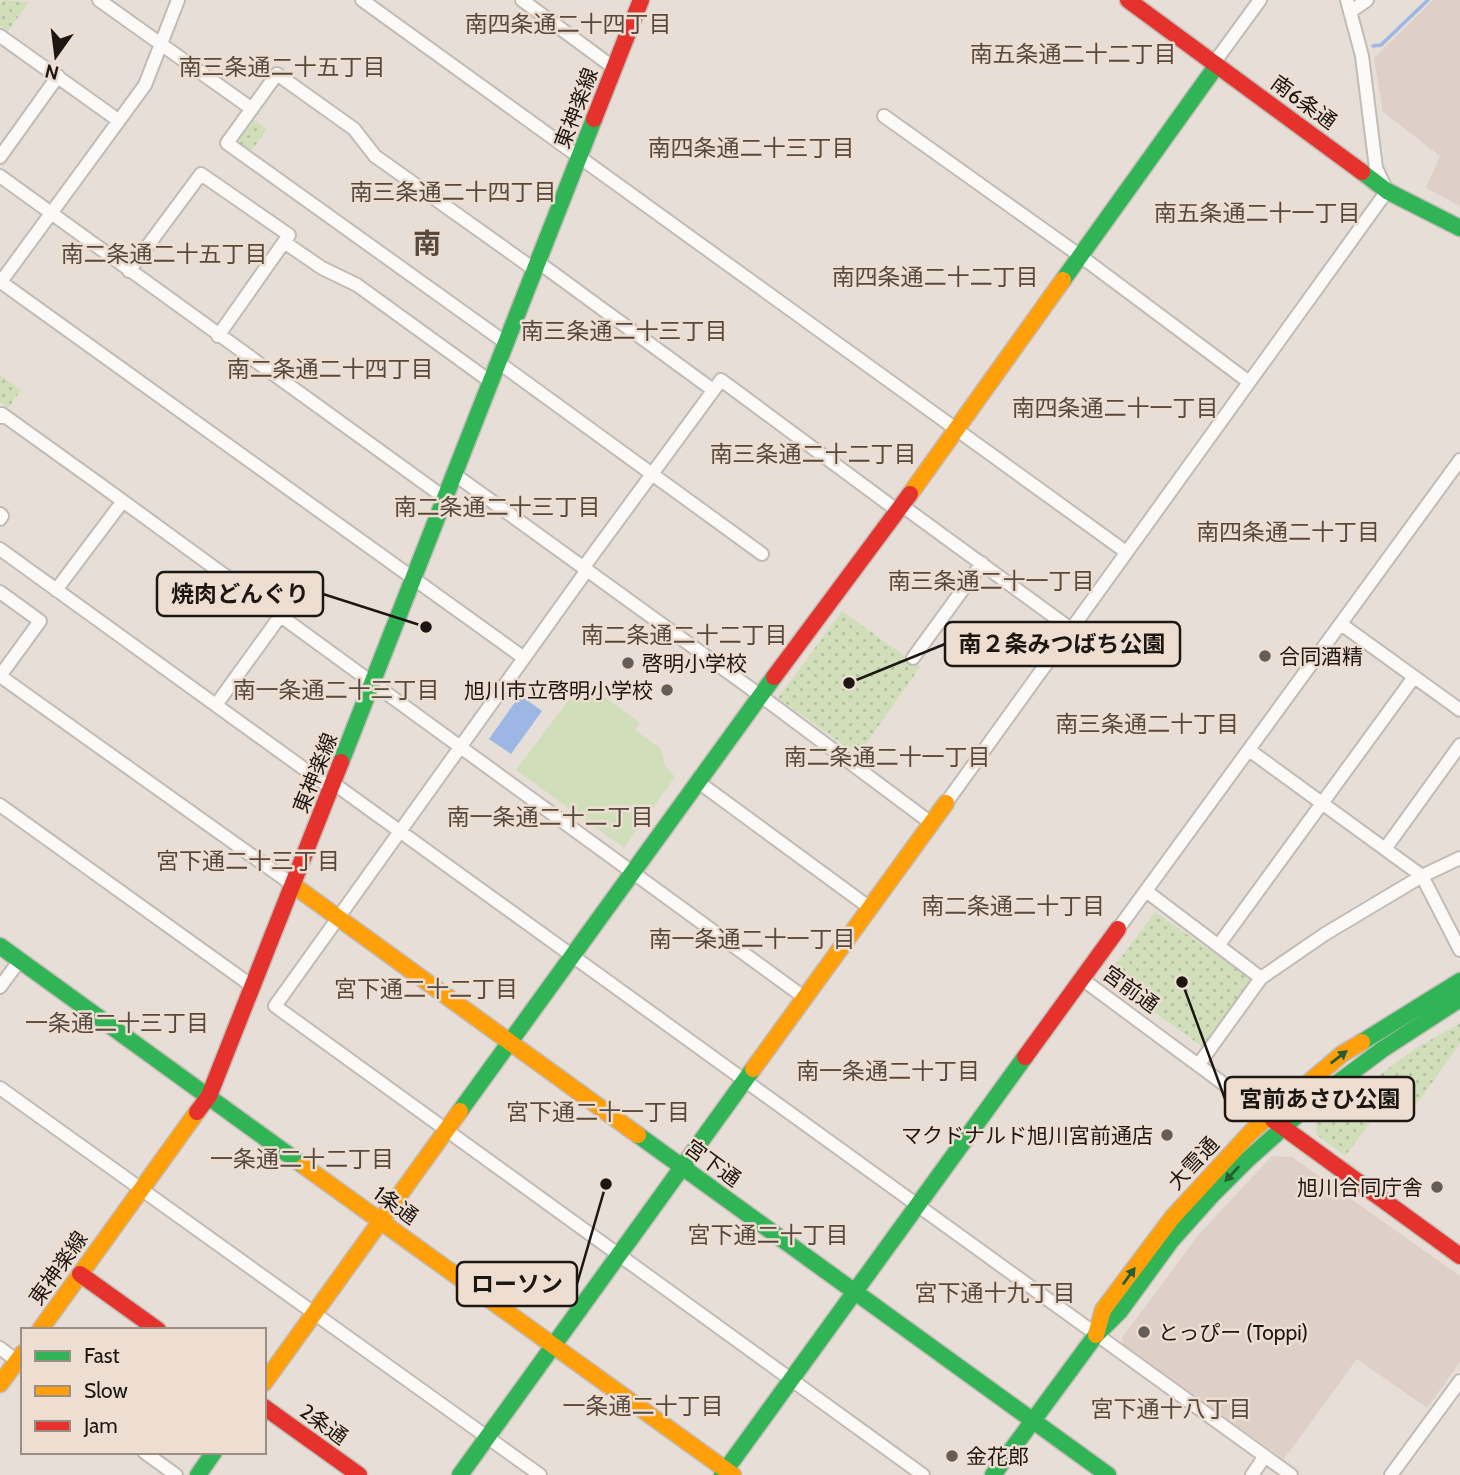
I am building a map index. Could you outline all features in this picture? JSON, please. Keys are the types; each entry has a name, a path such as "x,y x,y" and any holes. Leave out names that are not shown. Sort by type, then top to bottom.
{"street":[{"path":"99,0 252,108"},
{"path":"178,0 145,85 0,282 524,658"},
{"path":"362,0 1126,552"},
{"path":"522,0 614,68"},
{"name":"東神楽線","path":"41,1328 209,1096 641,0"},
{"name":"南6条通","path":"1128,0 1387,191 1460,228"},
{"path":"266,1379 697,781 899,508 1260,0"},
{"path":"460,1475 1387,191 1376,168 1362,56 1348,6 1367,0"},
{"path":"0,36 118,120"},
{"path":"506,343 227,143 277,74 354,129 375,156 713,390"},
{"path":"0,157 58,76"},
{"path":"884,116 1079,255 1249,382"},
{"path":"129,271 201,174 289,235 218,336"},
{"path":"0,176 445,498"},
{"path":"284,242 322,268 357,285 491,382"},
{"path":"498,362 762,554"},
{"path":"923,1475 275,1006 720,380 1071,629"},
{"path":"0,417 2,414 374,682 460,748 805,998"},
{"path":"727,1473 791,1379 1460,460"},
{"path":"454,474 761,696 931,823"},
{"path":"56,590 123,501"},
{"path":"0,549 216,705 401,831 1291,1475"},
{"path":"913,659 982,564"},
{"path":"0,592 40,621 0,676 293,885"},
{"path":"216,705 281,615"},
{"path":"1341,624 1460,710"},
{"path":"1218,946 1414,677"},
{"path":"1385,849 1460,745"},
{"path":"1249,750 1422,876 1460,950"},
{"path":"697,781 870,908"},
{"path":"0,806 252,986"},
{"path":"1199,1064 1261,978 1325,934 1422,876 1460,858"},
{"name":"宮下通","path":"293,885 1108,1475"},
{"path":"1146,891 1261,978"},
{"name":"1条通","path":"0,946 727,1473"},
{"path":"0,987 20,960"},
{"name":"宮前通","path":"1082,979 1460,1255"},
{"name":"大雪通","path":"1096,1335 1103,1310 1172,1218 1267,1116 1342,1054 1409,1010 1460,981"},
{"name":"大雪通","path":"993,1475 1096,1335 1115,1319 1181,1229 1235,1171 1281,1126 1376,1051 1460,999"},
{"path":"0,1088 142,1187 540,1475"},
{"path":"80,1274 155,1328"},
{"path":"0,1349 21,1360 0,1384"},
{"path":"1391,1475 1460,1381"},
{"name":"2条通","path":"266,1408 359,1475"},
{"path":"147,1454 176,1475"},
{"path":"198,1475 213,1454"},
{"path":"1252,1475 1265,1456"}],"shaded area":[{"path":"1433,0 1460,0 1460,206 1426,188 1440,156 1383,112 1374,58"},
{"path":"1272,1156 1292,1157 1460,1276 1460,1362 1427,1408 1357,1359 1284,1459 1124,1347 1122,1338 1199,1234"}],"green space":[{"path":"3,0 29,2 7,32 0,26 0,5"},
{"path":"251,118 267,129 251,151 239,143 239,133"},
{"path":"0,375 21,390 8,408 0,402"},
{"path":"842,611 920,667 858,755 778,698"},
{"path":"583,681 640,723 635,730 661,749 665,765 675,777 624,848 516,770"},
{"path":"1155,912 1251,979 1203,1047 1115,984 1114,967"},
{"path":"1460,1023 1460,1043 1416,1105 1394,1091 1345,1156 1317,1135 1315,1123 1416,1048"}],"water":[{"path":"520,695 542,711 511,754 489,739"}],"waterway":[{"path":"1373,46 1381,45 1428,0"}],"traffic: fast":[{"path":"1063,280 1217,65"},
{"path":"341,762 594,119"},
{"path":"1362,172 1387,191 1460,228"},
{"path":"460,1111 774,677"},
{"path":"0,946 304,1166"},
{"path":"1362,1042 1460,981"},
{"path":"993,1475 1096,1335 1120,1311 1171,1241 1214,1193 1312,1102 1383,1049 1460,999"},
{"path":"722,1475 1025,1057"},
{"path":"460,1475 753,1069"},
{"path":"638,1135 1108,1475"},
{"path":"198,1475 213,1454"}],"traffic: slow":[{"path":"910,494 1063,280"},
{"path":"753,1069 946,803"},
{"path":"293,885 638,1135"},
{"path":"1096,1335 1103,1310 1172,1218 1252,1131 1342,1054 1362,1042"},
{"path":"266,1380 460,1111"},
{"path":"41,1328 197,1112"},
{"path":"304,1166 733,1475"},
{"path":"0,1384 21,1356"}],"traffic: jam":[{"path":"594,119 641,0"},
{"path":"1128,0 1362,172"},
{"path":"774,677 910,494"},
{"path":"197,1112 209,1096 341,762"},
{"path":"1025,1057 1118,929"},
{"path":"1273,1120 1460,1256"},
{"path":"80,1274 155,1328"},
{"path":"266,1408 359,1475"}],"place":[{"name":"焼肉どんぐり","path":"426,627"},
{"name":"合同酒精","path":"1265,656"},
{"name":"啓明小学校","path":"628,663"},
{"name":"南２条みつばち公園","path":"849,683"},
{"name":"旭川市立啓明小学校","path":"667,690"},
{"name":"宮前あさひ公園","path":"1182,982"},
{"name":"マクドナルド旭川宮前通店","path":"1167,1135"},
{"name":"ローソン","path":"606,1184"},
{"name":"旭川合同庁舎","path":"1437,1187"},
{"name":"とっぴー (Toppi)","path":"1144,1332"},
{"name":"金花郎","path":"952,1456"}],"district":[{"name":"南四条通二十四丁目","path":"568,24"},
{"name":"南五条通二十二丁目","path":"1073,54"},
{"name":"南三条通二十五丁目","path":"282,67"},
{"name":"南四条通二十三丁目","path":"751,148"},
{"name":"南三条通二十四丁目","path":"453,192"},
{"name":"南五条通二十一丁目","path":"1257,213"},
{"name":"南","path":"427,243"},
{"name":"南二条通二十五丁目","path":"164,254"},
{"name":"南四条通二十二丁目","path":"935,277"},
{"name":"南三条通二十三丁目","path":"624,331"},
{"name":"南二条通二十四丁目","path":"330,369"},
{"name":"南四条通二十一丁目","path":"1115,408"},
{"name":"南三条通二十二丁目","path":"813,454"},
{"name":"南二条通二十三丁目","path":"497,507"},
{"name":"南四条通二十丁目","path":"1288,532"},
{"name":"南三条通二十一丁目","path":"991,581"},
{"name":"南二条通二十二丁目","path":"684,635"},
{"name":"南一条通二十三丁目","path":"336,690"},
{"name":"南三条通二十丁目","path":"1147,724"},
{"name":"南二条通二十一丁目","path":"887,757"},
{"name":"南一条通二十二丁目","path":"550,817"},
{"name":"宮下通二十三丁目","path":"248,861"},
{"name":"南二条通二十丁目","path":"1013,906"},
{"name":"南一条通二十一丁目","path":"752,939"},
{"name":"宮下通二十二丁目","path":"426,989"},
{"name":"一条通二十三丁目","path":"117,1023"},
{"name":"南一条通二十丁目","path":"888,1071"},
{"name":"宮下通二十一丁目","path":"598,1112"},
{"name":"一条通二十二丁目","path":"302,1159"},
{"name":"宮下通二十丁目","path":"768,1235"},
{"name":"宮下通十九丁目","path":"995,1293"},
{"name":"一条通二十丁目","path":"643,1406"},
{"name":"宮下通十八丁目","path":"1171,1409"}]}
